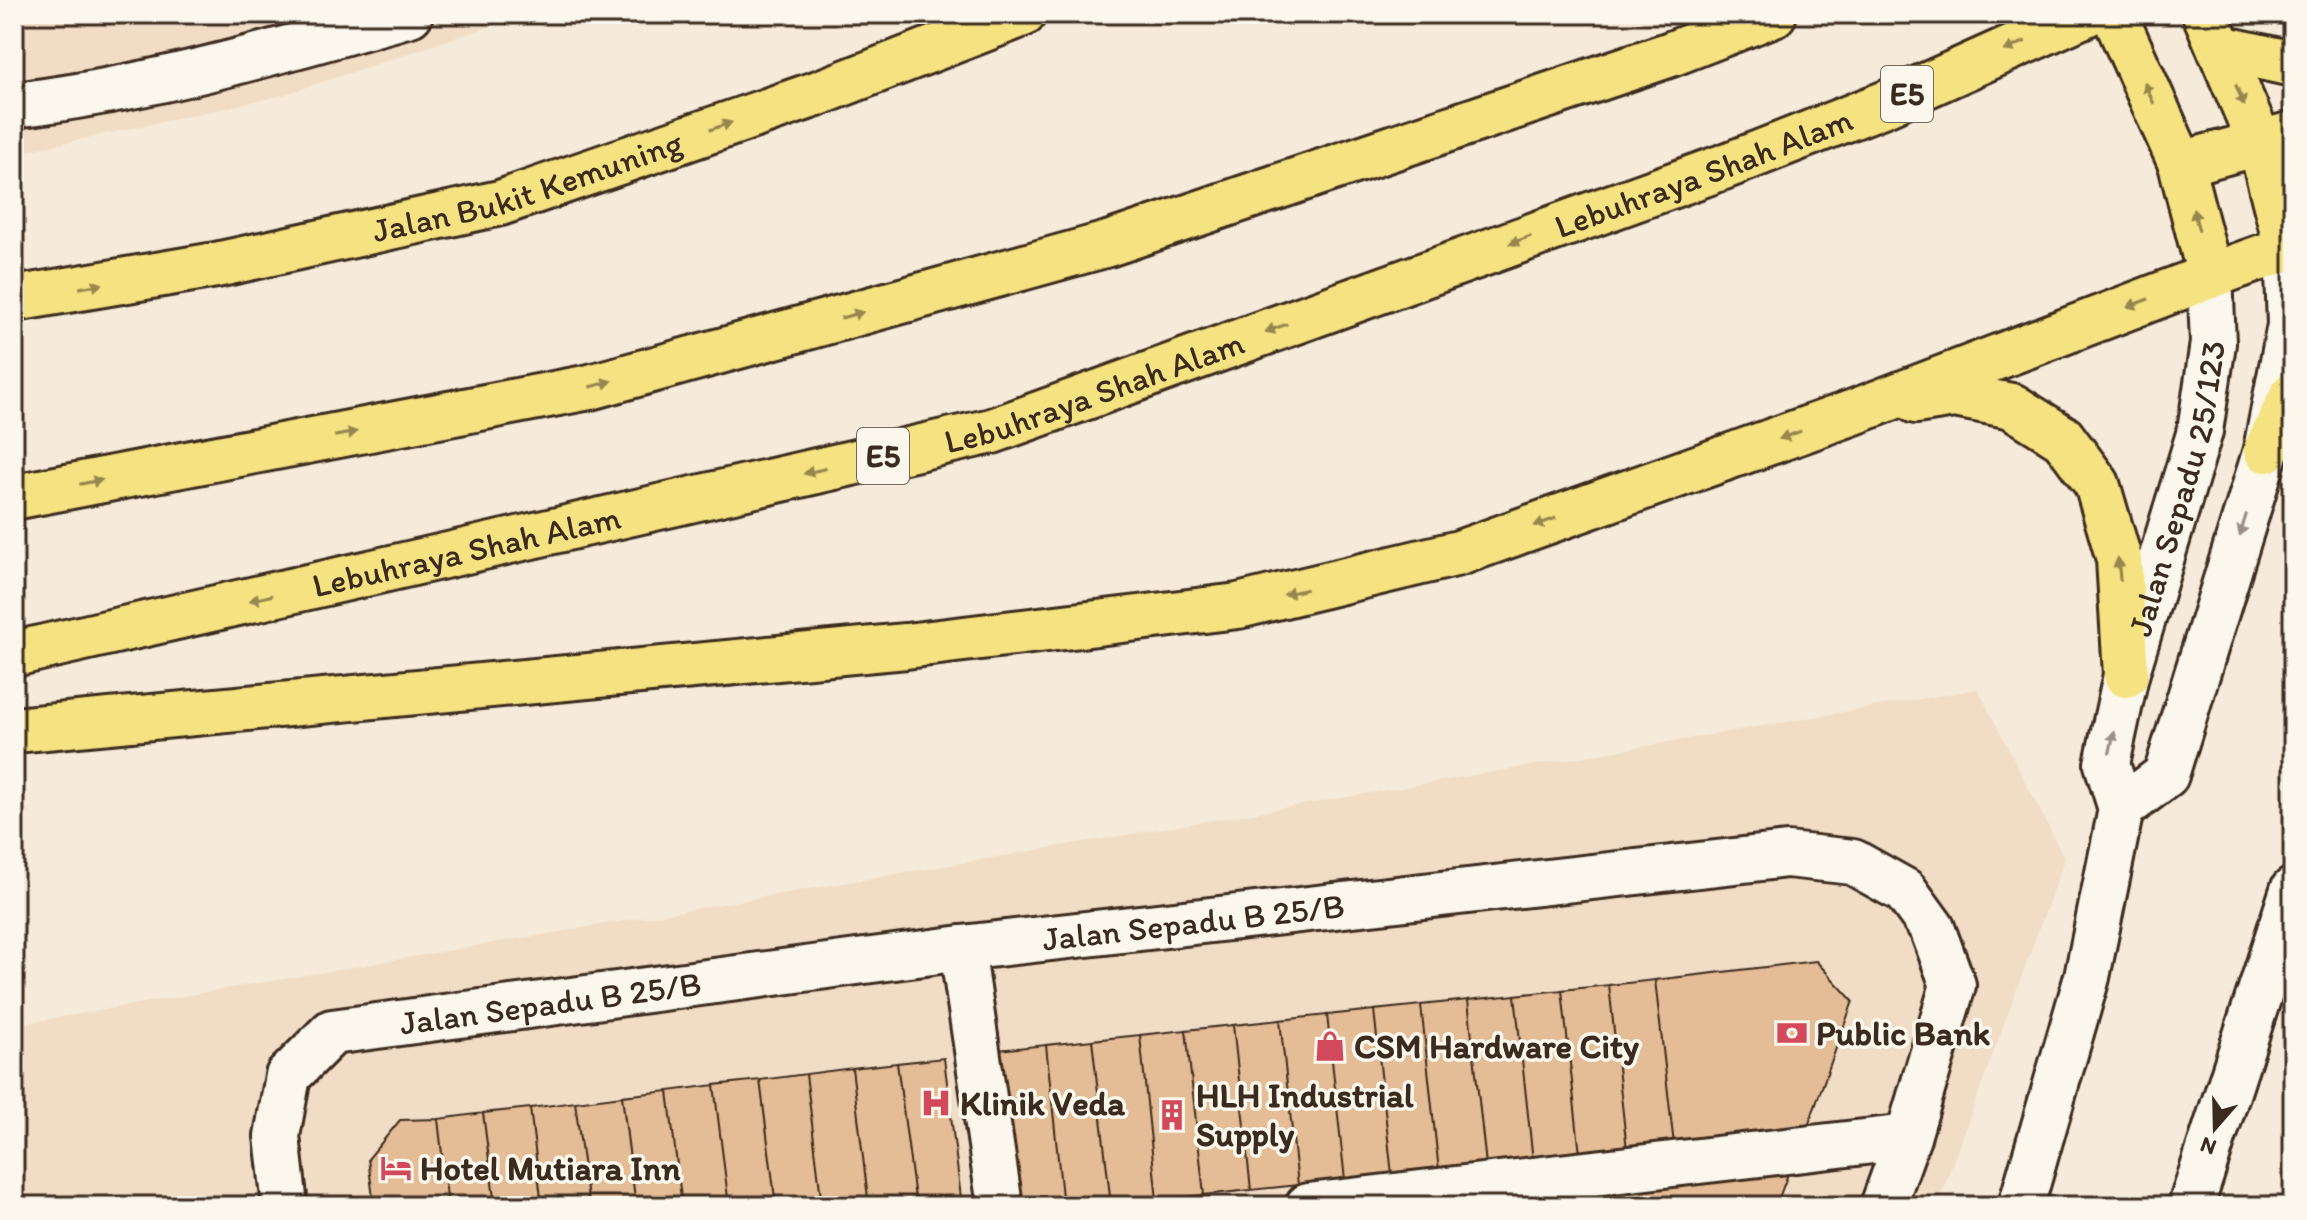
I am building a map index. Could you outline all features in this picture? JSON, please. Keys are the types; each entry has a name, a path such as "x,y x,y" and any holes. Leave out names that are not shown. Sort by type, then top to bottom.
{"main road":[{"name":"Jalan Bukit Kemuning","path":"14,299 216,265 500,203 816,94 1023,14"},
{"path":"14,497 590,387 1108,244 1671,54 1774,14"},
{"name":"Lebuhraya Shah Alam","path":"14,654 992,431 1726,166 1887,103 2086,14"},
{"name":"Jalan Sepadu 25/123","path":"2114,14 2181,164 2210,276"},
{"path":"2181,164 2277,138 2213,31"},
{"path":"2213,31 2293,64"},
{"name":"Jalan Sepadu 25/123","path":"2277,138 2290,247"},
{"path":"14,730 906,646 1238,606 1459,553 1854,412 2290,247"},
{"path":"2266,450 2293,394"},
{"path":"1854,412 1954,395 2012,406 2063,438 2097,484 2119,559 2126,675"}],"street":[{"path":"14,105 68,99 202,72 410,14"},
{"name":"Jalan Sepadu 25/123","path":"2121,809 2166,775 2266,450 2290,325 2290,247"},
{"name":"Jalan Sepadu 25/123","path":"2021,1206 2087,977 2121,809 2107,764 2126,675 2200,431 2213,343 2210,276"},
{"name":"Jalan Sepadu B 25/B","path":"285,1206 277,1136 288,1076 332,1032 962,948 1787,855 1853,862 1905,891 1932,928 1953,985 1908,1137 1883,1206"},
{"path":"2191,1206 2292,896"},
{"path":"962,948 1000,1206"},
{"path":"1308,1206 1908,1137"}],"shaded area":[{"path":"14,14 527,14 280,96 14,154"},
{"path":"1978,689 2065,859 1937,1206 14,1206 14,1025"}],"building":[{"path":"1816,961 1853,1001 1807,1129 1674,1145 1655,980"},
{"path":"1655,980 1674,1145 1627,1150 1609,985"},
{"path":"1609,985 1627,1150 1580,1155 1562,990"},
{"path":"1562,990 1580,1155 1533,1161 1515,995"},
{"path":"1515,995 1533,1161 1486,1165 1468,1000"},
{"path":"1468,1000 1486,1165 1439,1171 1421,1005"},
{"path":"1421,1005 1439,1171 1392,1175 1374,1010"},
{"path":"1374,1010 1392,1175 1345,1180 1327,1015"},
{"path":"1327,1015 1345,1180 1298,1185 1280,1020"},
{"path":"1280,1020 1298,1185 1251,1190 1233,1025"},
{"path":"1233,1025 1251,1190 1204,1195 1186,1030"},
{"name":"HLH Industrial Supply","path":"1186,1030 1204,1195 1157,1200 1140,1035"},
{"path":"1140,1035 1157,1200 1111,1205 1092,1040"},
{"path":"1092,1040 1111,1205 1063,1206 1046,1045"},
{"path":"1046,1045 1063,1206 1016,1206 998,1050"},
{"path":"944,1058 962,1206 916,1206 897,1063"},
{"path":"897,1063 916,1206 869,1206 852,1068"},
{"path":"852,1068 869,1206 822,1206 806,1074"},
{"path":"806,1074 822,1206 776,1206 760,1080"},
{"path":"760,1080 776,1206 729,1206 714,1085"},
{"path":"714,1085 729,1206 682,1206 668,1091"},
{"path":"668,1091 682,1206 636,1206 622,1096"},
{"path":"622,1096 636,1206 589,1206 575,1102"},
{"path":"575,1102 589,1206 542,1206 530,1108"},
{"path":"530,1108 542,1206 495,1206 483,1113"},
{"path":"483,1113 495,1206 448,1206 438,1119"},
{"path":"438,1119 448,1206 374,1206 368,1159 400,1120"},
{"path":"1788,1174 1776,1206 1586,1206 1585,1195"},
{"path":"1585,1195 1586,1206 1538,1206 1537,1200"}],"place":[{"name":"Public Bank","path":"1792,1033"},
{"name":"CSM Hardware City","path":"1330,1046"},
{"name":"Klinik Veda","path":"936,1103"},
{"name":"HLH Industrial Supply","path":"1172,1115"},
{"name":"Hotel Mutiara Inn","path":"396,1168"}]}
